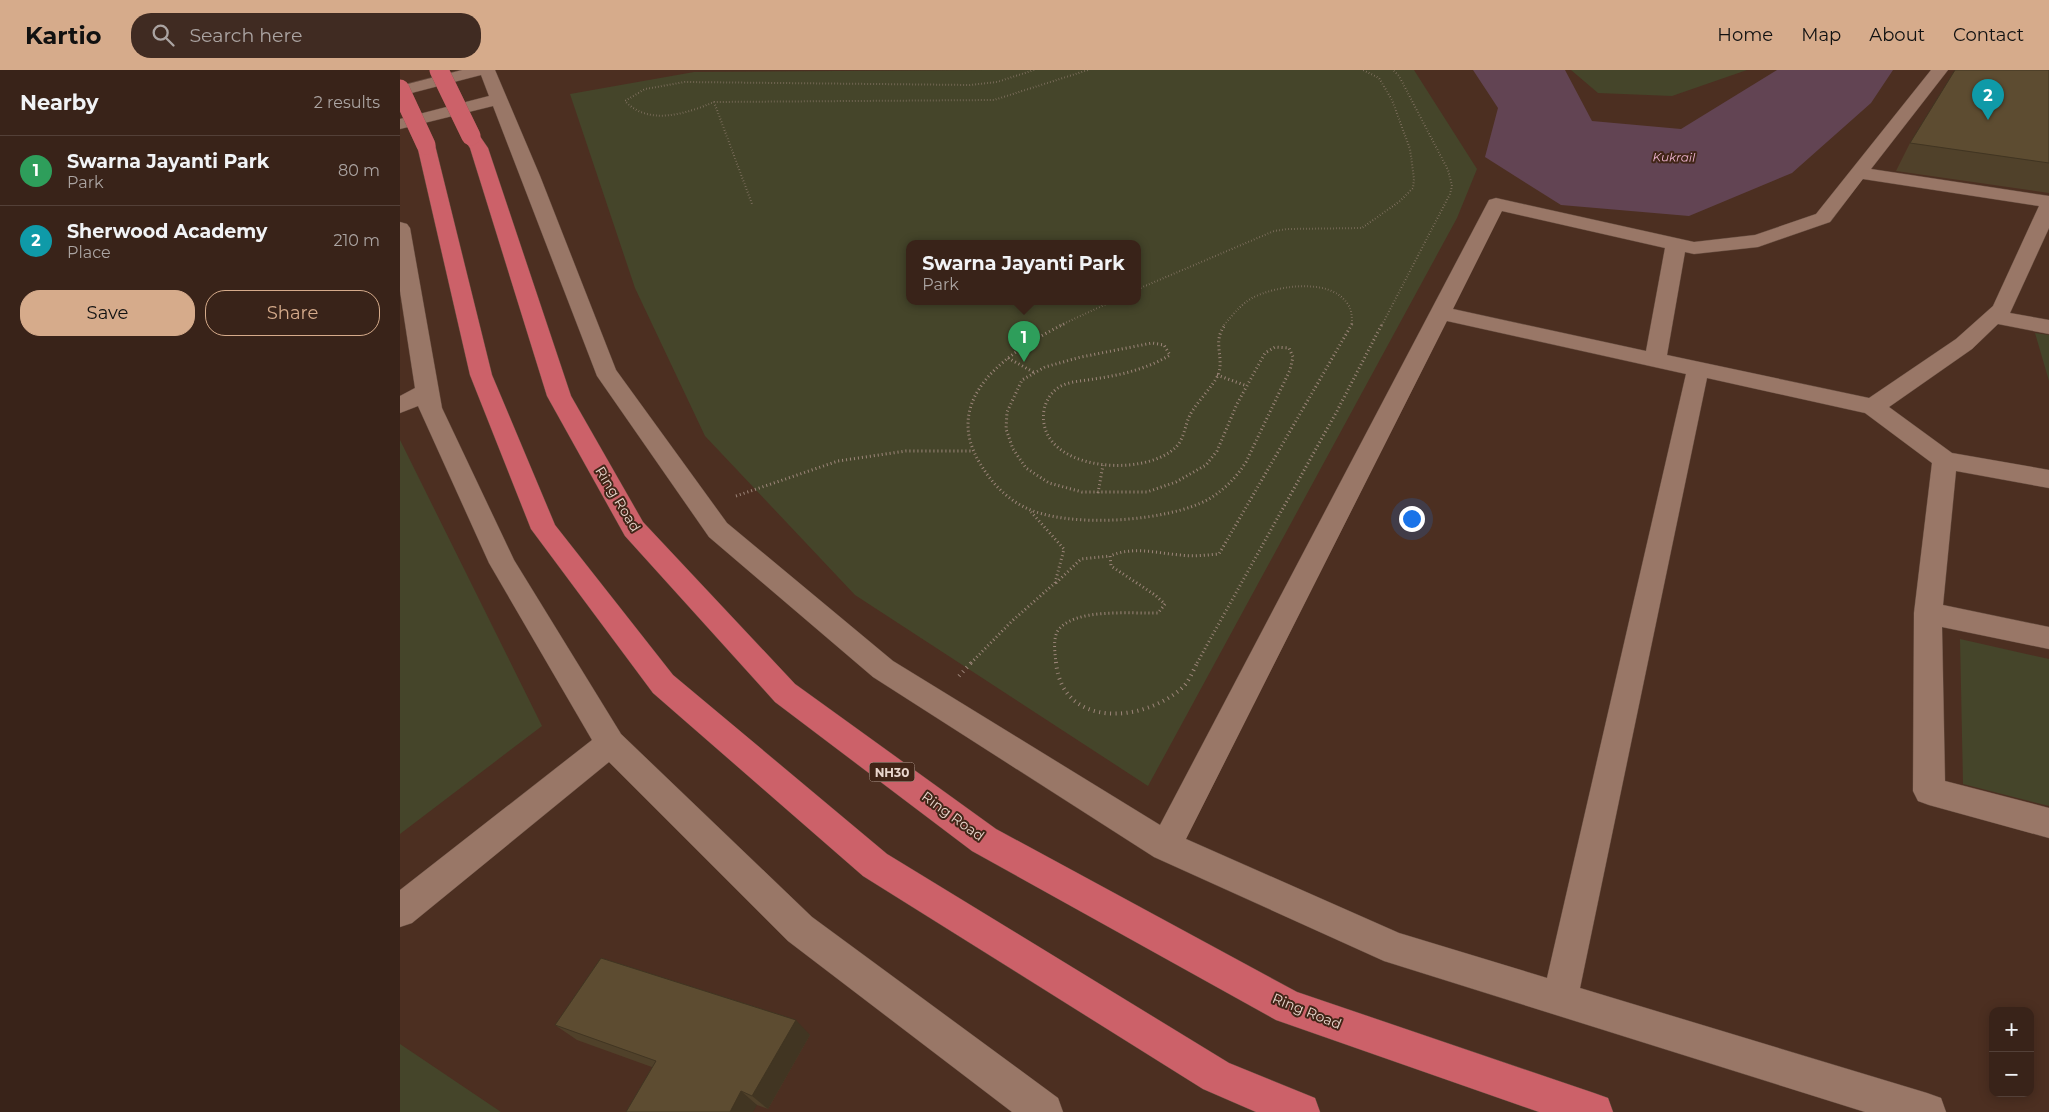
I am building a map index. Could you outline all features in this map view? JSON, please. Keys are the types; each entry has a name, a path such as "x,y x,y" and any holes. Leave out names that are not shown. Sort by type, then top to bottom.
{"highway":[{"name":"Ring Road","path":"438,70 479,148 559,396 634,529 785,693 984,840 1289,1007 1594,1112"},
{"path":"400,90 426,145 482,375 544,529 663,684 875,865 1216,1076 1301,1112"}],"street":[{"path":"400,90 481,70"},
{"path":"487,70 531,176 605,371 718,530 883,669 1166,846 1396,949 1927,1112"},
{"path":"1166,846 1496,204 1694,248 1758,241 1822,218 1940,70"},
{"path":"400,124 499,99"},
{"path":"1858,173 2049,204 2002,309 1964,344 1873,408"},
{"path":"400,228 430,408 502,563 610,743 800,928 1044,1112"},
{"path":"1655,360 1676,243"},
{"path":"1440,313 1873,408 1945,460 2049,479"},
{"path":"1993,317 2049,327"},
{"path":"1560,999 1698,369"},
{"path":"400,405 427,392"},
{"path":"1945,460 1928,613 1929,791 2049,823"},
{"path":"1928,613 2049,638"},
{"path":"400,911 610,743"}],"path":[{"path":"1034,70 997,82 970,85 685,82 647,88 634,93 625,101 630,109 645,114 666,116 692,110 714,102 994,100 1088,70"},
{"path":"1141,288 1274,231 1287,229 1362,228 1412,191 1416,181 1414,163 1399,115 1380,78 1363,70"},
{"path":"1110,556 1111,566 1155,595 1165,604 1158,613 1089,616 1062,628 1054,637 1055,664 1059,680 1065,692 1077,704 1094,711 1125,715 1144,710 1184,687 1337,411 1450,194 1452,186 1448,170 1399,76 1393,70"},
{"path":"714,102 752,204"},
{"path":"936,701 1012,620 1056,583 1080,559 1110,556 1118,551 1152,552 1177,556 1219,554 1352,325 1352,309 1346,299 1324,288 1305,287 1265,292 1242,305 1218,334 1218,375 1189,417 1178,445 1164,456 1147,463 1124,466 1104,465 1071,456 1058,449 1051,441 1044,422 1045,410 1049,397 1056,389 1072,383 1136,371 1158,364 1170,355 1164,345 1152,342 1126,347 1045,367 1022,380 1007,412 1006,429 1013,449 1026,468 1049,483 1082,492 1147,492 1176,482 1206,465 1217,451 1237,404 1265,353 1275,347 1289,348 1293,357 1290,370 1240,473 1224,489 1203,501 1179,510 1130,520 1090,520 1031,511"},
{"path":"1056,583 1064,550 1031,511 1008,497 975,458 968,436 970,410 983,382 1008,358 1074,319 1104,305"},
{"path":"1008,358 1034,373"},
{"path":"1218,375 1247,386"},
{"path":"702,508 838,461 906,451 973,451"},
{"path":"1098,493 1104,465"}],"shaded area":[{"path":"1414,70 1477,169 1457,218 1148,786 855,595 705,436 635,288 570,94 694,72"},
{"path":"1571,70 1747,70 1672,96 1598,93"},
{"path":"2035,333 2049,335 2049,381"},
{"path":"400,440 542,726 400,834"},
{"path":"1960,639 2049,659 2049,806 1963,784"},
{"path":"400,1044 501,1112 400,1112"}],"water":[{"name":"Kukrail","path":"1473,70 1565,70 1592,121 1681,129 1777,70 1893,70 1871,103 1792,173 1689,216 1561,205 1485,157 1498,108"}],"building":[{"path":"1955,70 2049,70 2049,163 1910,143"},
{"path":"601,958 796,1020 752,1096 741,1091 730,1112 626,1112 656,1061 555,1025"}],"place":[{"name":"Sherwood Academy","path":"1988,120"},
{"name":"Swarna Jayanti Park","path":"1024,362"}]}
